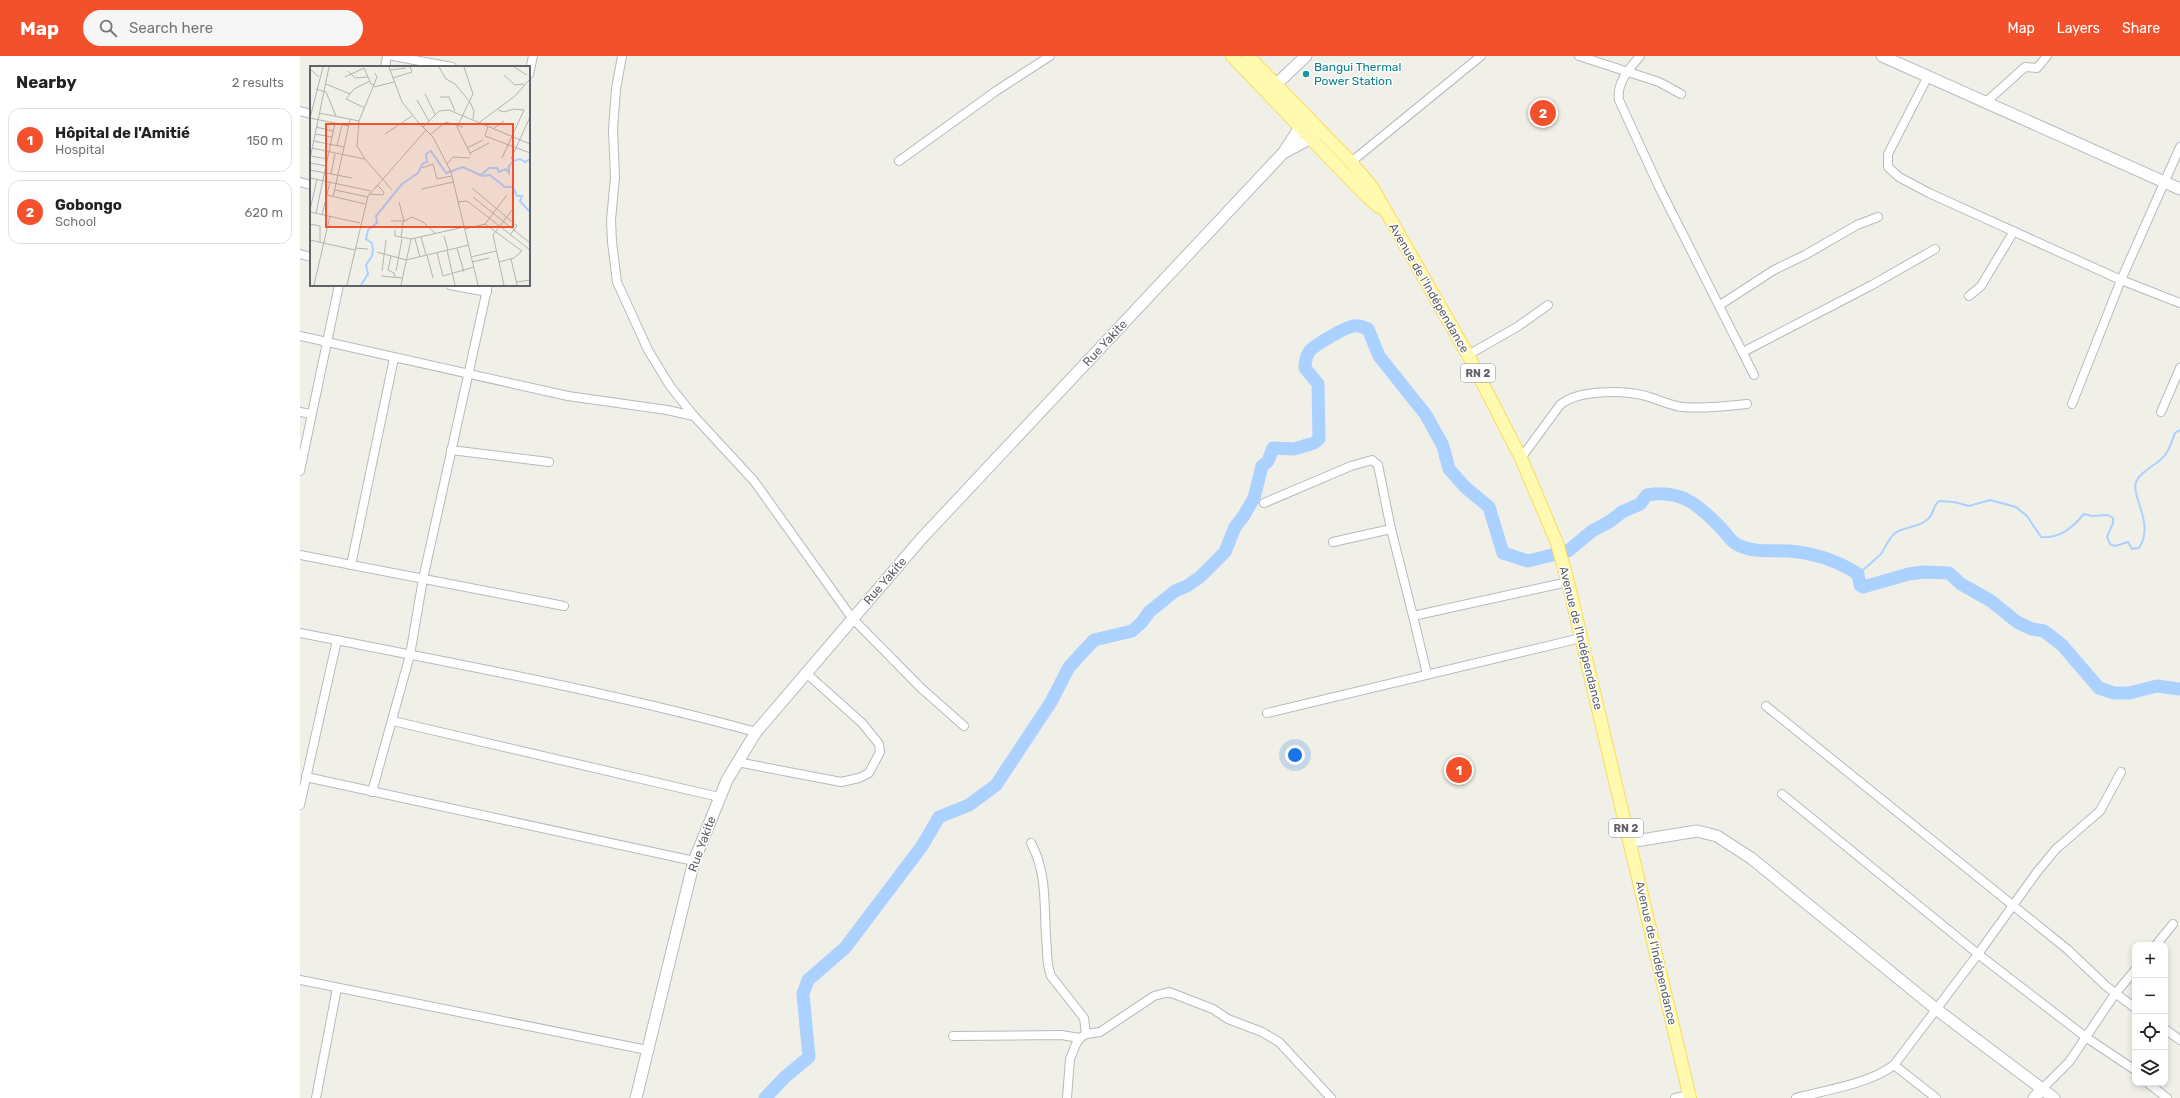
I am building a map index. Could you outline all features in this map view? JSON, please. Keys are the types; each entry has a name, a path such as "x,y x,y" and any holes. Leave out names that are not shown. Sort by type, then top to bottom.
{"main road":[{"name":"Avenue de l'Indépendance","path":"1232,56 1364,194 1384,211"},
{"name":"Avenue de l'Indépendance","path":"1248,56 1352,162 1372,186 1384,211 1414,259 1468,355 1521,458 1557,543 1568,582 1690,1096"},
{"path":"1267,93 1306,56"},
{"path":"1882,56 2180,189"},
{"name":"Rue Yakite","path":"636,1098 694,861 720,796 756,732 805,672 921,539 1284,152 1300,127 1309,118"},
{"name":"Rue Yakite","path":"1284,152 1312,139 1321,131"},
{"path":"1629,842 1697,831 1717,836 1751,858 1936,1009 2054,1098"},
{"path":"2034,1098 2042,1089"}],"street":[{"path":"385,66 387,56"},
{"path":"393,56 447,66"},
{"path":"530,70 533,56"},
{"path":"622,56 616,89 613,129 615,177 611,220 617,282 648,350 670,386 710,436 754,480 852,618 921,688 964,726"},
{"path":"899,161 996,91 1050,56"},
{"path":"1352,162 1481,56"},
{"path":"1579,56 1626,73 1659,82 1681,94"},
{"path":"1640,56 1626,73 1618,90 1619,100 1659,186 1754,375"},
{"path":"1986,102 2025,67 2037,68 2047,56"},
{"path":"1928,76 1888,154 1888,167 1899,177 1929,193 2121,280 2180,303"},
{"path":"300,111 310,114"},
{"path":"2072,404 2121,280 2180,147"},
{"path":"300,182 310,185"},
{"path":"1720,305 1774,270 1806,255 1857,225 1878,217"},
{"path":"1969,296 1981,286 2014,231"},
{"path":"1743,352 1872,285 1935,249"},
{"path":"300,254 310,256"},
{"path":"300,471 339,286"},
{"path":"372,792 393,721 410,655 423,579 487,289 459,286"},
{"path":"1468,355 1517,327 1548,305"},
{"path":"300,336 568,396 660,409 694,416"},
{"path":"351,565 394,358"},
{"path":"2161,412 2180,368"},
{"path":"1521,458 1560,405 1565,400 1578,396 1604,392 1641,395 1684,408 1748,404"},
{"path":"300,412 311,414"},
{"path":"451,450 549,462"},
{"path":"1264,503 1351,466 1372,460 1378,465 1391,529 1426,674"},
{"path":"1334,542 1391,529"},
{"path":"300,555 564,606"},
{"path":"1413,616 1568,582"},
{"path":"300,633 499,671 683,712 756,732"},
{"path":"1267,713 1581,638"},
{"path":"300,805 337,640"},
{"path":"738,762 841,782 869,773 878,756 879,744 862,724 805,672"},
{"path":"1766,706 2013,904 2085,965 2115,994 2132,1006"},
{"path":"393,721 720,796"},
{"path":"1796,1098 1870,1078 1894,1065 1978,954 2013,904 2056,849 2100,811 2121,772"},
{"path":"306,777 694,861"},
{"path":"1782,794 1978,954 2087,1038 2132,1068"},
{"path":"1031,843 1040,859 1045,889 1045,931 1048,970 1084,1018 1083,1036 1076,1044 1070,1059 1067,1098"},
{"path":"2158,942 2173,924"},
{"path":"2042,1089 2069,1062 2087,1038 2115,994 2132,974"},
{"path":"300,980 647,1050"},
{"path":"316,1098 337,988"},
{"path":"953,1036 1083,1036 1100,1032 1154,996 1169,992 1213,1009 1228,1019 1262,1032 1278,1042 1331,1098"},
{"path":"2168,1031 2180,1040"},
{"path":"1894,1065 1936,1098"},
{"path":"2152,1086 2166,1098"},
{"path":"1675,1098 1690,1096"}],"waterway":[{"path":"765,1098 785,1077 809,1057 803,994 808,980 845,948 922,846 939,817 969,805 996,785 1051,702 1069,667 1094,640 1132,631 1142,622 1149,612 1175,591 1187,586 1200,577 1225,552 1235,527 1243,517 1254,498 1262,466 1268,461 1273,448 1294,449 1314,443 1319,439 1318,384 1305,368 1306,358 1309,352 1317,345 1349,327 1359,326 1368,329 1379,356 1426,415 1443,446 1449,469 1465,487 1489,507 1503,553 1528,561 1568,551 1592,531 1609,522 1622,512 1640,504 1647,495 1670,494 1680,497 1697,506 1705,512 1733,542 1744,548 1763,551 1798,552 1825,558 1858,574 1860,585 1863,587 1909,574 1923,572 1949,573 1961,584 1991,601 2017,622 2032,629 2044,631 2062,645 2099,688 2114,693 2129,693 2157,686 2180,689"},
{"path":"1858,574 1881,554 1895,533 1920,524 1928,519 1939,501 1954,502 1969,506 1990,500 2016,507 2027,516 2041,537 2054,536 2066,531 2071,528 2084,514 2092,516 2108,515 2113,518 2113,523 2107,537 2110,544 2115,546 2128,542 2132,549 2139,548 2145,530 2142,512 2135,488 2136,482 2142,474 2162,459 2170,447 2175,433 2180,430"}],"place":[{"name":"Bangui Thermal Power Station","path":"1306,74"},
{"name":"Gobongo","path":"1543,113"},
{"name":"Hôpital de l'Amitié","path":"1459,770"}]}
